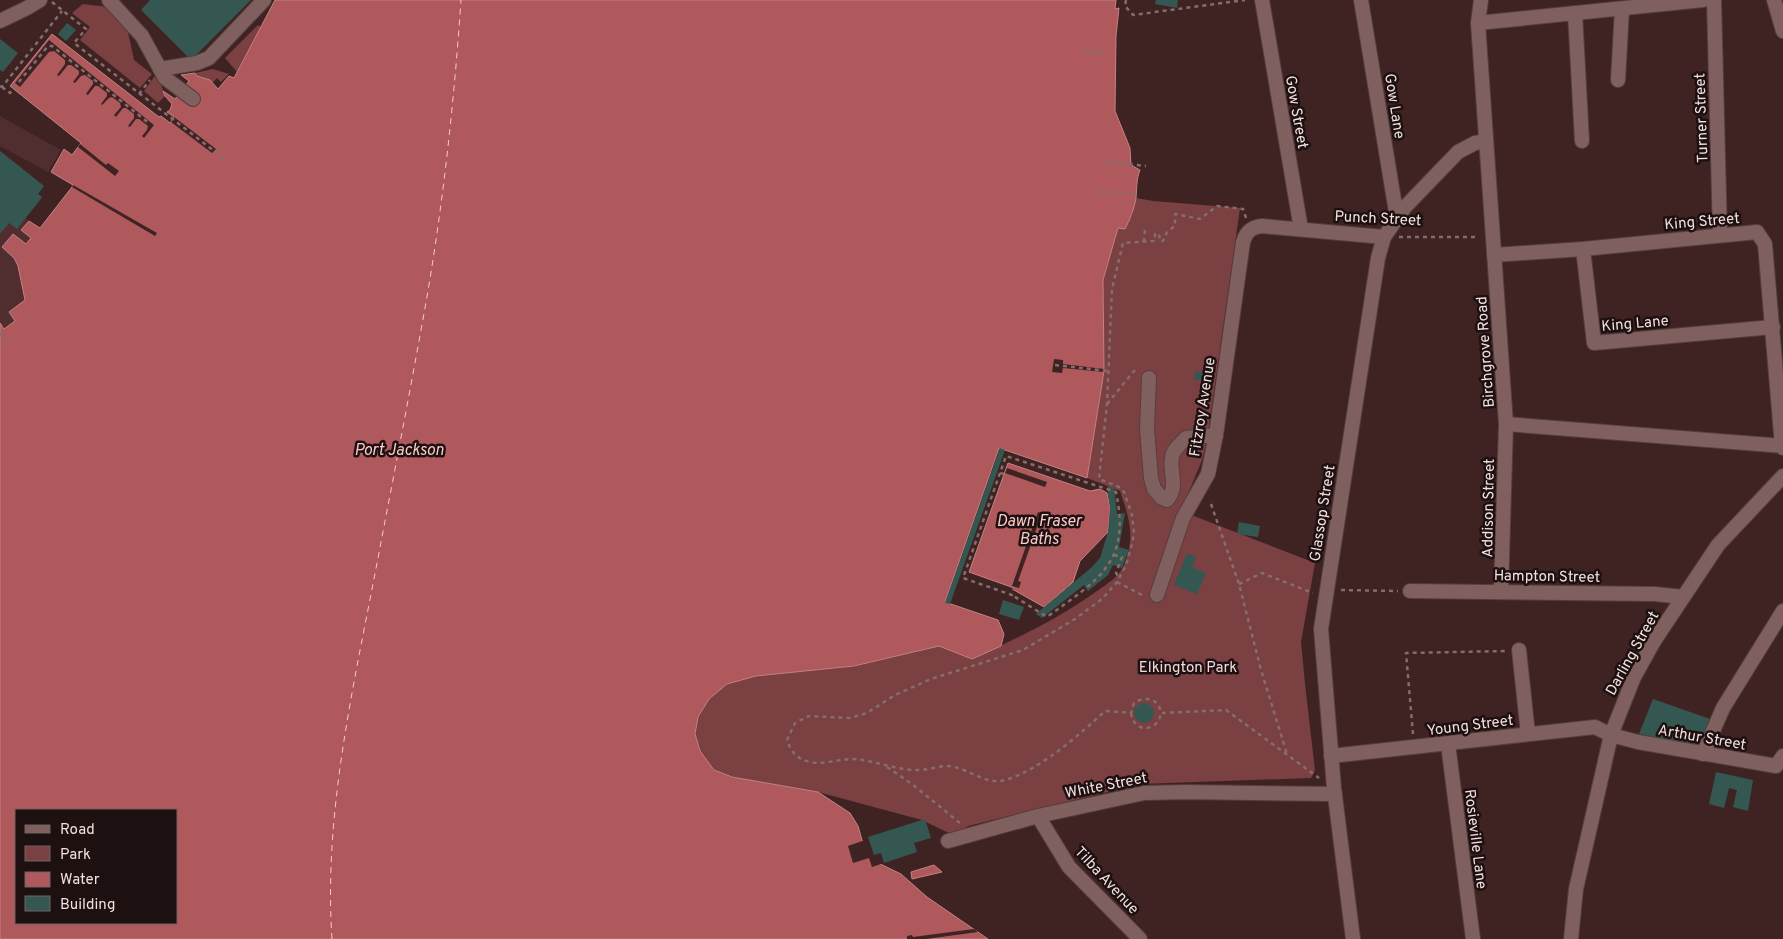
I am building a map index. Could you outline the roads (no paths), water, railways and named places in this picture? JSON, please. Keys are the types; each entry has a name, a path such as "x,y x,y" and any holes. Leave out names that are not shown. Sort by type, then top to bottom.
{"street":[{"path":"0,21 40,0"},
{"path":"108,0 142,36 165,78 193,99"},
{"path":"160,68 197,64 209,58 264,0"},
{"name":"Gow Street","path":"1262,0 1300,229"},
{"name":"Gow Lane","path":"1362,0 1397,218"},
{"name":"Birchgrove Road","path":"1481,0 1478,23 1506,424 1782,447"},
{"path":"1478,23 1704,0"},
{"name":"Turner Street","path":"1714,0 1720,235"},
{"path":"1774,0 1783,31"},
{"path":"1618,80 1622,8"},
{"path":"1576,13 1582,141"},
{"name":"Glassop Street","path":"1353,939 1334,791 1321,629 1378,258 1384,237 1397,218 1458,152 1475,143 1486,141"},
{"name":"Punch Street","path":"1256,227 1384,237"},
{"name":"Fitzroy Avenue","path":"1152,596 1183,518 1208,474 1216,435 1243,242 1247,233 1256,227"},
{"name":"King Street","path":"1494,255 1583,249 1758,232 1765,244 1782,447"},
{"name":"King Lane","path":"1583,249 1594,343 1773,327"},
{"path":"1149,378 1147,429 1151,478 1154,489 1162,498 1167,500 1171,496 1174,485 1172,457 1179,445 1186,438 1216,435"},
{"name":"Addison Street","path":"1501,592 1506,424"},
{"name":"Darling Street","path":"1571,939 1576,890 1611,735 1634,677 1654,641 1718,545 1783,476"},
{"name":"Hampton Street","path":"1410,591 1655,594 1683,598"},
{"path":"1703,754 1723,708 1783,611"},
{"path":"1519,650 1528,734"},
{"name":"Young Street","path":"1331,756 1595,727 1611,735"},
{"name":"Arthur Street","path":"1611,735 1638,742 1776,766 1783,756"},
{"name":"Rosieville Lane","path":"1448,744 1473,939"},
{"name":"White Street","path":"948,841 1038,816 1144,793 1334,791"},
{"name":"Tilba Avenue","path":"1038,816 1069,867 1140,939"}],"water":[{"name":"Port Jackson","path":"275,0 1116,0 1115,9 1119,8 1116,36 1115,111 1130,148 1131,165 1140,170 1133,210 1125,229 1118,228 1103,280 1104,371 1087,478 999,448 945,602 998,620 1004,634 1001,646 972,659 939,646 854,666 756,676 727,684 709,699 698,717 695,734 700,751 714,770 732,777 818,792 850,813 858,826 862,840 872,860 901,874 927,897 988,939 0,939 0,323 4,329 15,321 9,312 25,300 18,266 14,258 2,247 13,234 26,244 31,238 21,230 29,221 40,228 72,187 73,185 51,172 64,149 72,155 81,143 10,86 52,34 159,117 161,116 170,123 174,117 167,112 172,104 163,91 175,99 189,81 181,75 195,73 197,76 210,80 218,89 229,76 234,78"},
{"name":"Dawn Fraser Baths","path":"1008,463 1090,491 1100,489 1107,493 1110,508 1108,532 1080,561 1073,582 1044,607 1014,590 1014,588 969,572"},
{"path":"934,865 942,872 912,879 911,872"}],"park label":[{"name":"Elkington Park","path":"1188,667"}]}
